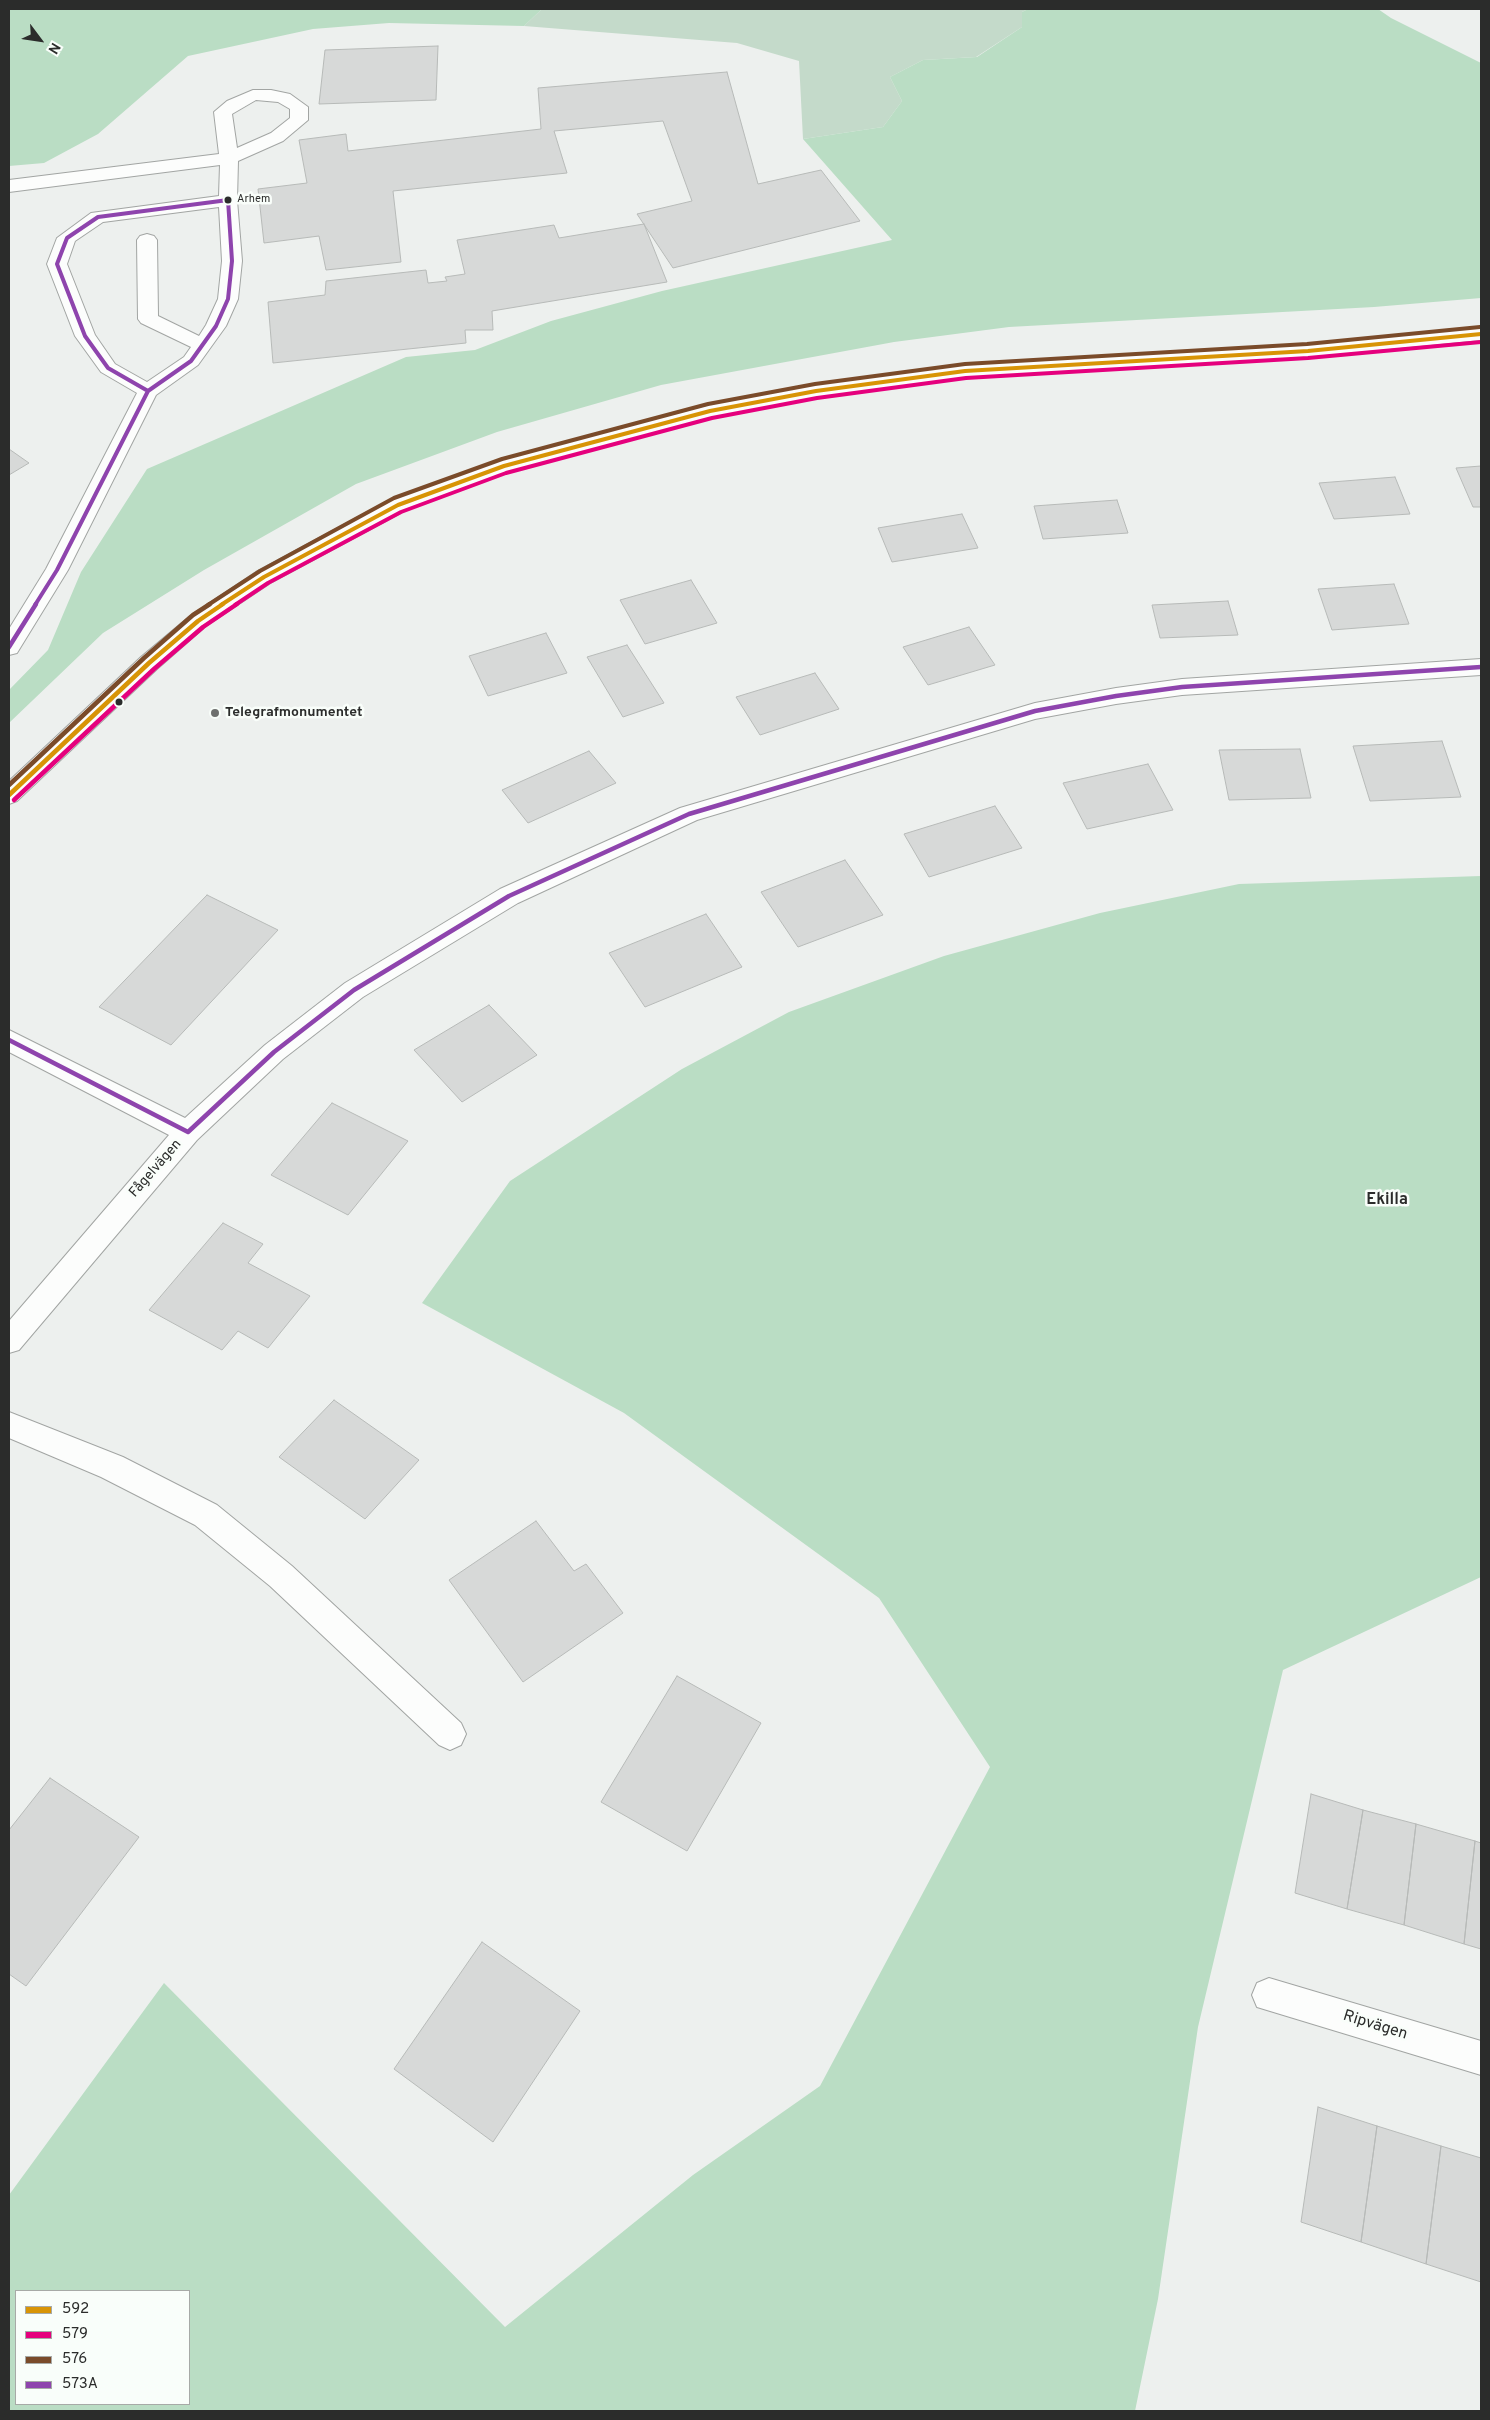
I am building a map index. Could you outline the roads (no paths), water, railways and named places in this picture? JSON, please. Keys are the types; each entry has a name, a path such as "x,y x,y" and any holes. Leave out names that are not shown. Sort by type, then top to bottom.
{"street":[{"path":"9,186 229,158 228,200 232,261 228,299 216,326 191,361 148,391 57,570 9,646"},
{"path":"148,391 108,368 84,336 57,264 67,238 98,217 228,200"},
{"path":"147,240 148,319 202,345"},
{"path":"9,796 149,663 198,622 264,577 398,504 504,466 710,412 816,391 965,371 1308,351 1481,334"},
{"name":"Fågelvägen","path":"9,1341 188,1132 274,1052 354,990 510,896 689,814 1035,711 1182,687 1481,668"},
{"path":"9,1040 188,1132"},
{"path":"9,1426 112,1467 206,1515 281,1576 450,1734"},
{"name":"Ripvägen","path":"1269,1995 1481,2058"}],"place":[{"name":"Arhem","path":"228,200"},
{"name":"Telegrafmonumentet","path":"215,713"}],"district":[{"name":"Ekilla","path":"1387,1201"}]}
